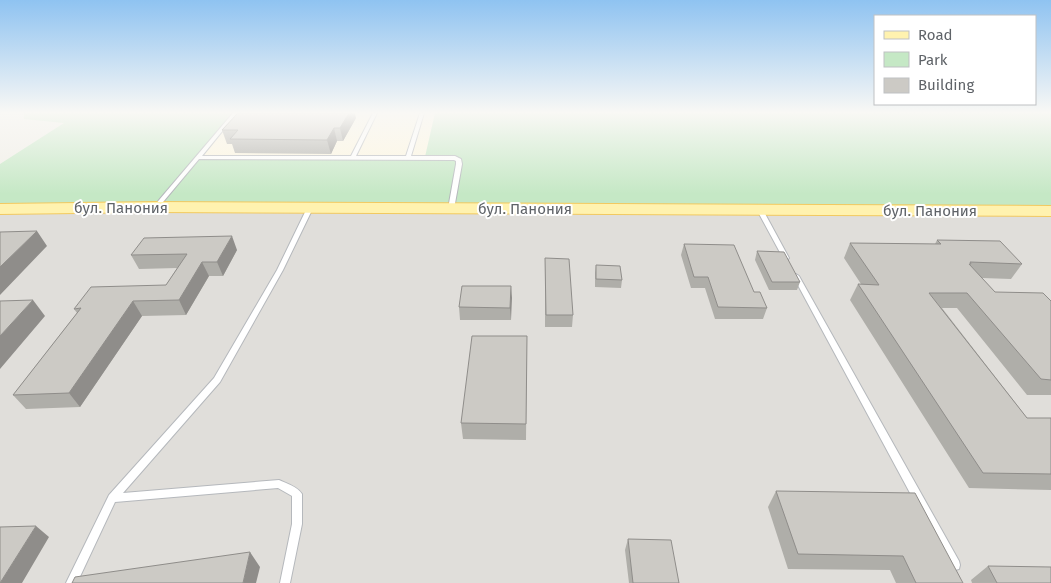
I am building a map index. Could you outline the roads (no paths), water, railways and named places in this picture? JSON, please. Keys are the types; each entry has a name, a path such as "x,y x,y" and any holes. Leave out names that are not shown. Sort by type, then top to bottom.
{"main road":[{"name":"бул. Панония","path":"0,209 156,207 1051,212"}],"lane":[{"path":"156,207 212,140"},
{"path":"353,157 361,140"},
{"path":"408,157 413,140"},
{"path":"199,156 449,157 459,160 451,209"},
{"path":"71,583 112,498 217,380 280,270 310,208"},
{"path":"760,210 788,262"},
{"path":"793,271 955,565"},
{"path":"112,498 279,484 297,494 297,524 285,583"}]}
